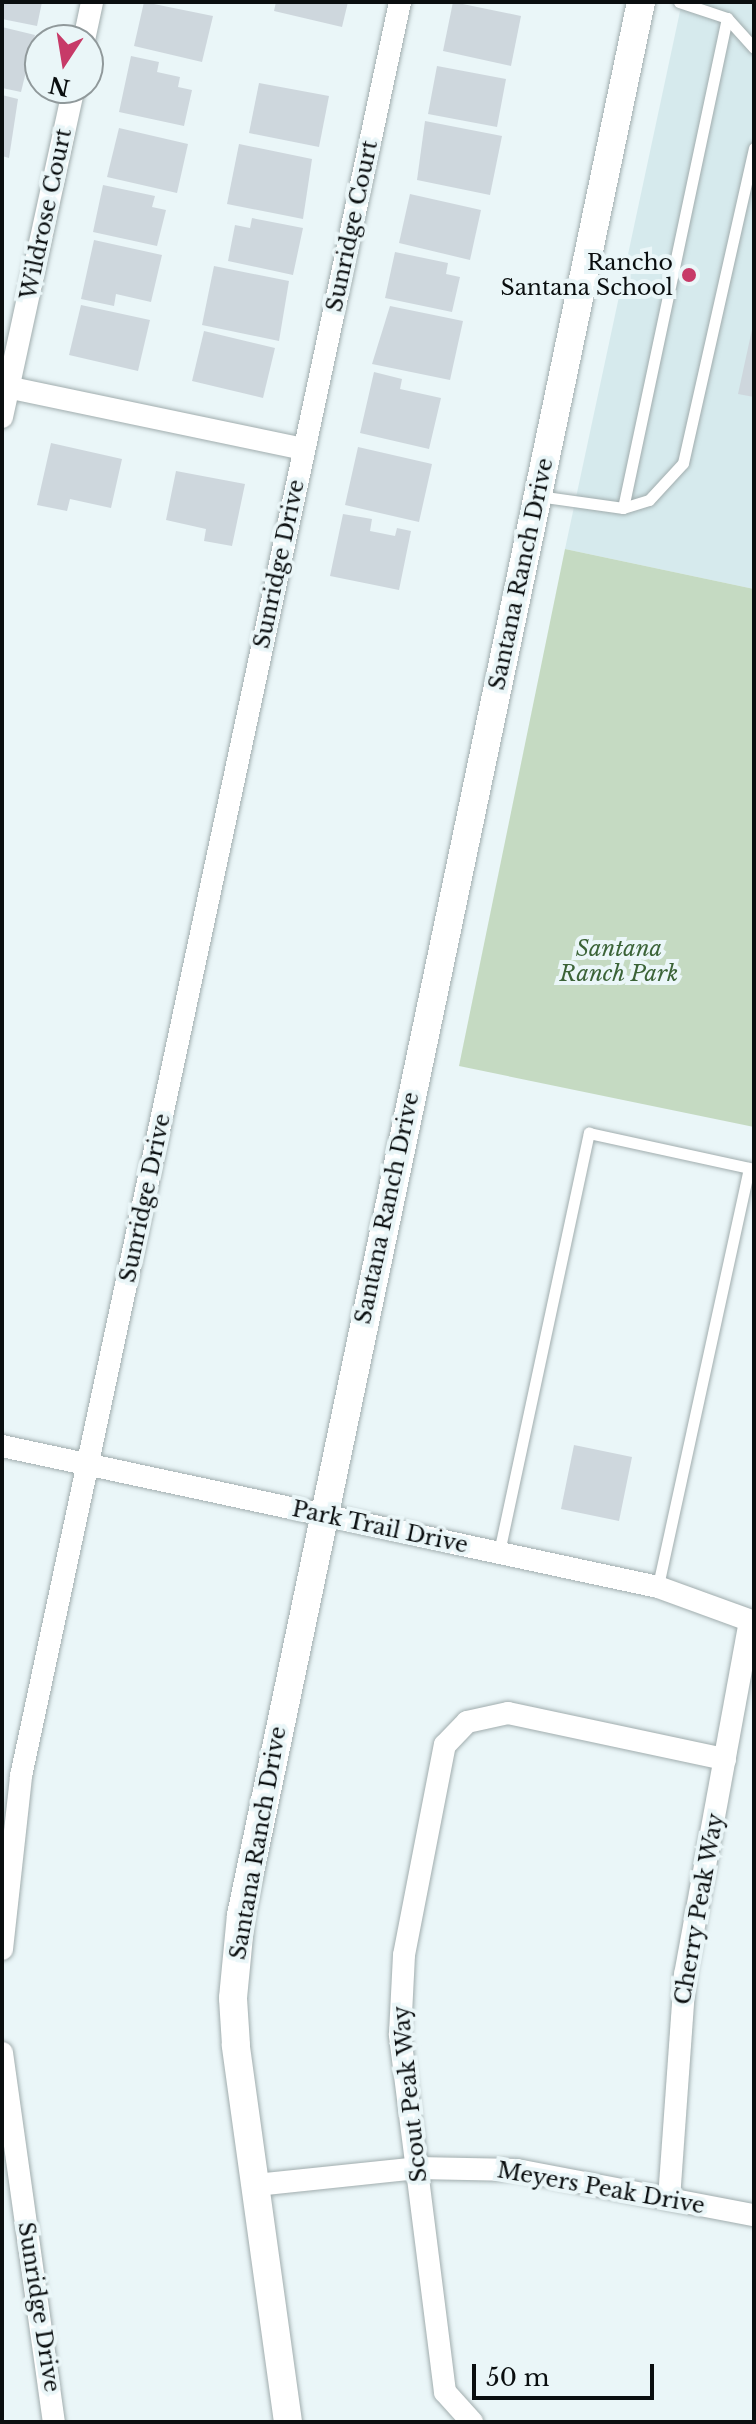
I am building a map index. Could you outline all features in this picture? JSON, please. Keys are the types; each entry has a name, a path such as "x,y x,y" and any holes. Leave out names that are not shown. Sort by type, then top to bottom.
{"street":[{"path":"87,24 92,2"},
{"name":"Sunridge Court","path":"303,449 400,2"},
{"name":"Santana Ranch Drive","path":"288,2422 236,2045 236,1950 323,1515 641,2"},
{"name":"Wildrose Court","path":"2,417 5,387 70,104"},
{"path":"5,387 303,449"},
{"name":"Sunridge Drive","path":"2,1949 21,1776 303,449"},
{"name":"Park Trail Drive","path":"2,1446 658,1587 752,1622"},
{"name":"Cherry Peak Way","path":"669,2199 685,1975 752,1622"},
{"name":"Scout Peak Way","path":"471,2422 445,2392 399,1992 445,1745 467,1722 508,1713 725,1759"},
{"name":"Sunridge Drive","path":"2,2053 56,2420"},
{"name":"Meyers Peak Drive","path":"256,2185 417,2168 517,2170 754,2215"}],"lane":[{"path":"679,2 727,18 754,48"},
{"path":"623,508 727,18"},
{"path":"537,496 623,508 649,500 670,483 692,441 754,148"},
{"path":"499,1552 589,1133 604,1136 749,1168 658,1587"}],"shaded area":[{"name":"Rancho Santana School","path":"682,2 754,2 754,589 565,549"}],"green space":[{"name":"Santana Ranch Park","path":"565,549 754,589 754,1127 459,1066"}],"building":[{"path":"2,2 42,2 37,24 2,19"},
{"path":"144,2 213,16 202,62 134,46"},
{"path":"276,2 348,2 342,27 274,11"},
{"path":"453,2 521,16 511,66 443,51"},
{"path":"2,27 24,32 24,80 21,92 2,88"},
{"path":"131,56 159,62 157,72 180,77 178,87 192,90 184,126 119,112"},
{"path":"437,66 506,79 497,127 428,114"},
{"path":"259,83 329,96 319,147 249,133"},
{"path":"2,95 18,99 9,158 2,156"},
{"path":"425,121 502,136 490,195 417,180"},
{"path":"119,128 188,144 177,193 107,177"},
{"path":"239,144 312,159 303,219 227,204"},
{"path":"103,185 155,196 152,207 166,210 157,246 93,232"},
{"path":"410,194 481,210 470,260 399,243"},
{"path":"252,218 303,228 293,275 228,261 235,225 250,228"},
{"path":"94,240 162,255 151,302 116,294 114,306 81,299"},
{"path":"395,252 448,263 446,274 460,277 452,312 385,298"},
{"path":"214,266 289,281 279,341 202,325"},
{"path":"81,305 150,320 138,371 69,355"},
{"path":"390,306 463,321 450,380 372,364"},
{"path":"754,325 754,397 738,394"},
{"path":"204,331 275,348 263,398 192,381"},
{"path":"374,372 402,379 400,389 441,398 429,449 360,433"},
{"path":"51,443 122,459 111,508 70,499 67,511 37,505"},
{"path":"358,447 432,464 419,522 345,505"},
{"path":"176,471 245,484 232,546 204,541 206,529 166,520"},
{"path":"343,514 372,519 370,531 395,536 397,528 411,531 399,590 330,576"},
{"path":"574,1445 632,1457 619,1521 561,1509"}],"place":[{"name":"Rancho Santana School","path":"689,275"}]}
